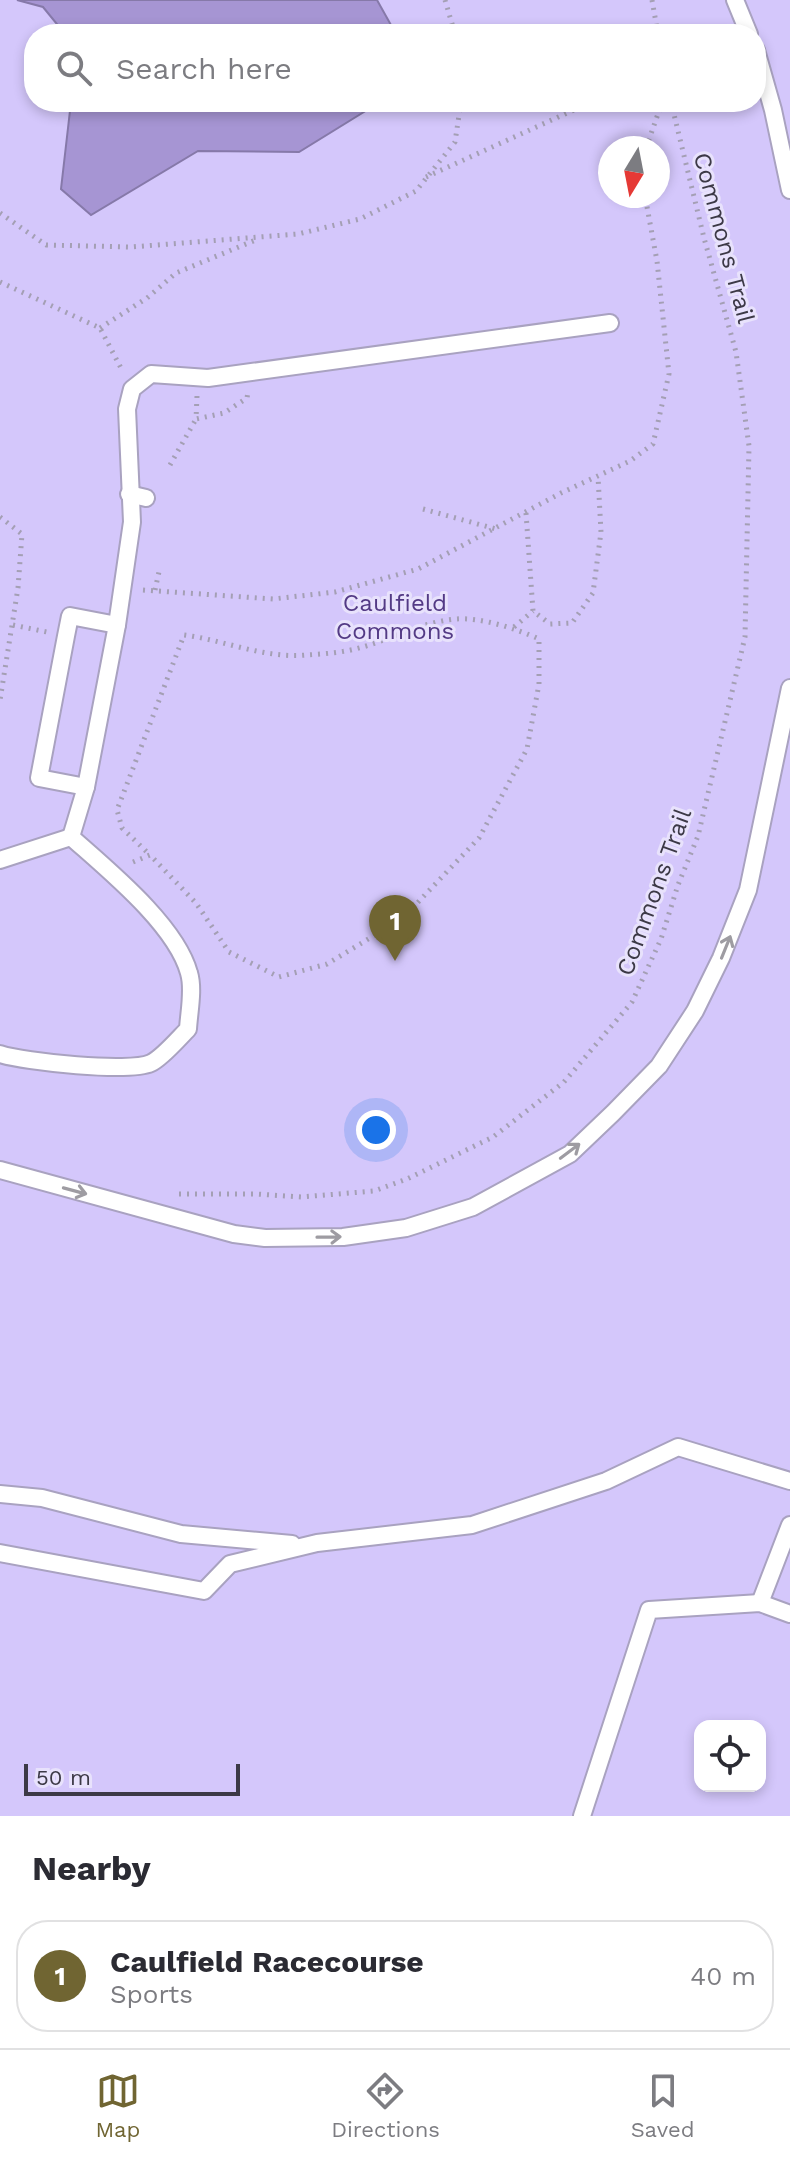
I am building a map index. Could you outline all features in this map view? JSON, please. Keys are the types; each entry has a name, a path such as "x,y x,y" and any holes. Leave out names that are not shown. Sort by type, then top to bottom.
{"lane":[{"path":"735,0 745,24"},
{"path":"766,91 790,190"},
{"path":"71,837 86,787 117,625 132,522 127,409 132,389 151,374 208,378 610,323"},
{"path":"129,494 146,498"},
{"path":"86,787 39,778 66,636 70,616 117,625"},
{"path":"0,1170 234,1234 265,1238 343,1237 406,1228 473,1207 570,1154 659,1066 695,1011 721,958 748,890 790,688"},
{"path":"0,860 71,837"},
{"path":"0,1054 15,1059 103,1067 151,1064 188,1029 190,974 167,930 71,837"},
{"path":"0,1553 204,1591 230,1564 306,1545 472,1525 606,1481 678,1447 790,1481"},
{"path":"0,1494 42,1498 181,1534 306,1545"},
{"path":"760,1603 790,1525"},
{"path":"582,1816 649,1610 760,1603 790,1614"}],"path":[{"path":"445,0 452,24"},
{"path":"652,0 656,24"},
{"path":"0,213 46,245 131,247 298,234 360,219 416,191 455,142 460,112"},
{"path":"426,177 569,112"},
{"path":"650,136 659,112"},
{"name":"Commons Trail","path":"166,1191 179,1194 301,1197 374,1191 407,1179 493,1137 523,1116 564,1082 632,1002 661,939 698,836 745,637 749,446 736,352 672,112"},
{"path":"122,591 155,590 273,599 335,592 418,569 561,493 630,461 653,444 669,374 657,261 647,208"},
{"path":"100,328 147,298 176,273 264,236"},
{"path":"0,282 100,328 132,389"},
{"path":"170,465 196,419"},
{"path":"526,513 533,611 550,624 572,623 593,593 601,532 598,476"},
{"path":"423,509 497,529"},
{"path":"0,517 22,534 13,625 0,700"},
{"path":"155,590 160,567"},
{"path":"514,627 533,611"},
{"path":"458,619 514,627 539,639 539,684 527,749 479,838 403,918 327,964 279,977 229,952 196,903 150,855 122,828 117,810 184,635 301,656 355,649 419,627 458,619"},
{"path":"13,625 66,636"},
{"path":"110,872 150,855"}],"green space":[{"name":"Caulfield Commons","path":"0,0 790,0 790,1816 0,1816"}],"shaded area":[{"path":"17,0 377,0 390,24 57,24 43,7"},
{"path":"70,112 364,112 299,152 198,151 91,215 61,189"}],"place":[{"name":"Caulfield Racecourse","path":"395,961"}]}
